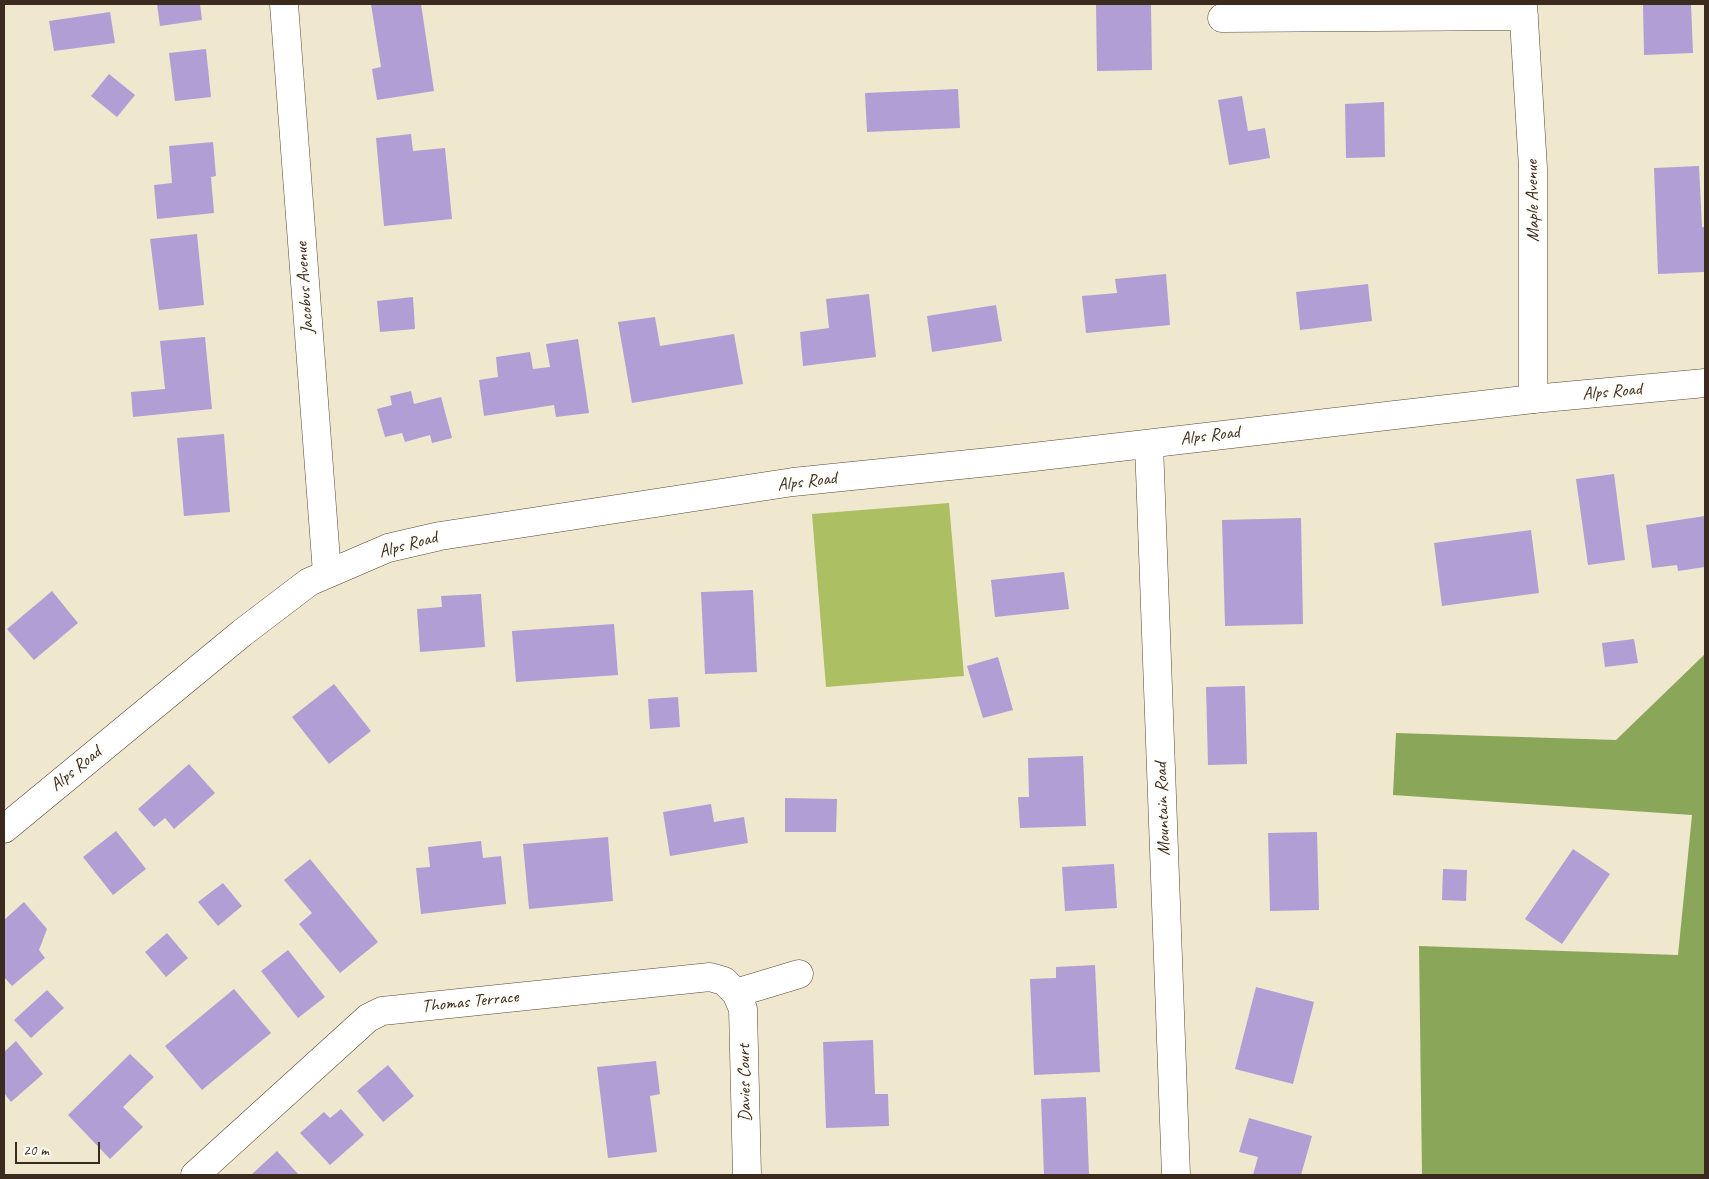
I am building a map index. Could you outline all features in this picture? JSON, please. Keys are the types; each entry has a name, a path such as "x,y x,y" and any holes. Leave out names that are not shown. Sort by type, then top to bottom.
{"street":[{"name":"Jacobus Avenue","path":"284,4 327,573"},
{"path":"1222,18 1523,10"},
{"name":"Maple Avenue","path":"1523,10 1533,168 1533,399"},
{"name":"Alps Road","path":"4,828 242,633 309,582 388,548 440,536 793,482 999,461 1533,399 1705,383"},
{"name":"Mountain Road","path":"1149,444 1176,1175"},
{"path":"736,993 799,974"},
{"name":"Thomas Terrace","path":"195,1175 368,1018 382,1011 710,977 724,981 736,993"},
{"name":"Davies Court","path":"736,993 743,1010 746,1175"}],"green space":[{"path":"949,503 964,676 826,687 812,514"},
{"path":"1705,654 1705,1175 1422,1175 1419,946 1678,955 1692,815 1393,795 1396,733 1616,740"}],"building":[{"path":"157,4 200,4 202,20 160,26"},
{"path":"371,4 421,4 434,91 377,100 372,69 381,67"},
{"path":"1096,4 1151,4 1152,70 1097,71"},
{"path":"1643,4 1691,4 1693,53 1644,55"},
{"path":"110,12 115,43 54,51 49,21"},
{"path":"206,49 211,97 175,101 169,53"},
{"path":"109,74 135,95 117,117 91,96"},
{"path":"958,89 960,128 867,132 865,93"},
{"path":"1242,96 1248,131 1265,128 1270,158 1229,165 1218,100"},
{"path":"1384,102 1385,157 1346,158 1345,104"},
{"path":"411,134 413,151 445,148 452,219 384,226 376,138"},
{"path":"213,142 216,176 211,177 214,213 157,219 154,185 172,183 169,146"},
{"path":"1699,166 1702,227 1705,227 1705,272 1658,274 1654,168"},
{"path":"197,234 204,305 159,310 150,239"},
{"path":"1166,274 1170,325 1086,333 1082,296 1117,293 1115,279"},
{"path":"1368,284 1372,321 1300,330 1296,292"},
{"path":"869,294 876,357 803,366 800,332 829,328 826,299"},
{"path":"413,297 415,329 380,332 377,301"},
{"path":"996,305 1002,341 932,352 927,316"},
{"path":"655,317 660,346 734,334 743,384 632,403 618,322"},
{"path":"205,337 212,409 133,417 131,392 165,389 160,341"},
{"path":"578,339 589,413 556,417 554,405 484,416 479,380 498,377 496,357 530,352 533,369 550,367 546,344"},
{"path":"411,391 414,404 441,397 452,438 432,443 430,435 405,442 402,433 385,437 377,409 392,405 390,396"},
{"path":"224,434 230,512 184,516 177,438"},
{"path":"1614,474 1625,560 1588,565 1576,479"},
{"path":"1705,516 1705,567 1678,571 1677,565 1652,568 1646,525"},
{"path":"1301,518 1303,624 1225,626 1222,520"},
{"path":"1531,530 1539,593 1442,606 1434,543"},
{"path":"1064,572 1069,609 995,617 991,580"},
{"path":"753,590 757,672 705,674 701,592"},
{"path":"52,591 78,623 34,660 7,629"},
{"path":"481,594 485,647 420,652 417,609 442,607 441,596"},
{"path":"614,624 618,675 516,682 512,631"},
{"path":"1634,639 1638,663 1605,667 1602,643"},
{"path":"998,657 1013,710 983,718 967,666"},
{"path":"334,684 371,731 329,764 292,717"},
{"path":"1245,686 1247,764 1208,765 1206,687"},
{"path":"678,697 680,727 650,729 648,699"},
{"path":"1083,756 1086,826 1020,828 1018,797 1029,797 1028,758"},
{"path":"189,764 215,793 174,829 165,818 154,827 138,809"},
{"path":"785,798 837,799 836,832 785,832"},
{"path":"711,804 714,822 744,817 748,843 670,856 663,812"},
{"path":"116,831 146,869 113,895 83,857"},
{"path":"1317,832 1319,910 1270,911 1268,833"},
{"path":"608,837 613,901 529,909 523,844"},
{"path":"481,841 483,858 501,856 506,904 421,914 416,868 430,867 428,847"},
{"path":"1573,849 1610,874 1562,944 1525,919"},
{"path":"310,859 378,942 340,973 299,924 312,913 284,880"},
{"path":"1114,864 1117,908 1065,911 1062,867"},
{"path":"1443,869 1467,870 1466,901 1442,900"},
{"path":"223,883 242,906 218,926 198,902"},
{"path":"24,902 47,929 39,950 45,958 12,986 4,977 4,920"},
{"path":"167,933 188,958 166,977 145,952"},
{"path":"288,950 325,997 298,1018 261,971"},
{"path":"1095,965 1100,1072 1034,1075 1030,979 1056,978 1056,967"},
{"path":"1256,987 1314,1002 1293,1084 1235,1069"},
{"path":"234,989 271,1033 202,1090 165,1046"},
{"path":"47,990 64,1008 31,1038 14,1020"},
{"path":"873,1040 875,1094 888,1094 889,1126 826,1128 823,1042"},
{"path":"16,1041 43,1074 11,1102 4,1093 4,1052"},
{"path":"130,1054 154,1077 123,1107 143,1127 110,1159 68,1115"},
{"path":"656,1061 660,1094 650,1096 657,1152 608,1158 597,1067"},
{"path":"388,1065 414,1096 383,1122 357,1091"},
{"path":"1086,1097 1089,1175 1044,1175 1041,1099"},
{"path":"341,1109 364,1135 330,1165 300,1133 324,1112 330,1118"},
{"path":"1249,1118 1312,1136 1301,1175 1253,1175 1258,1157 1239,1152"},
{"path":"277,1151 299,1175 251,1175"}]}
